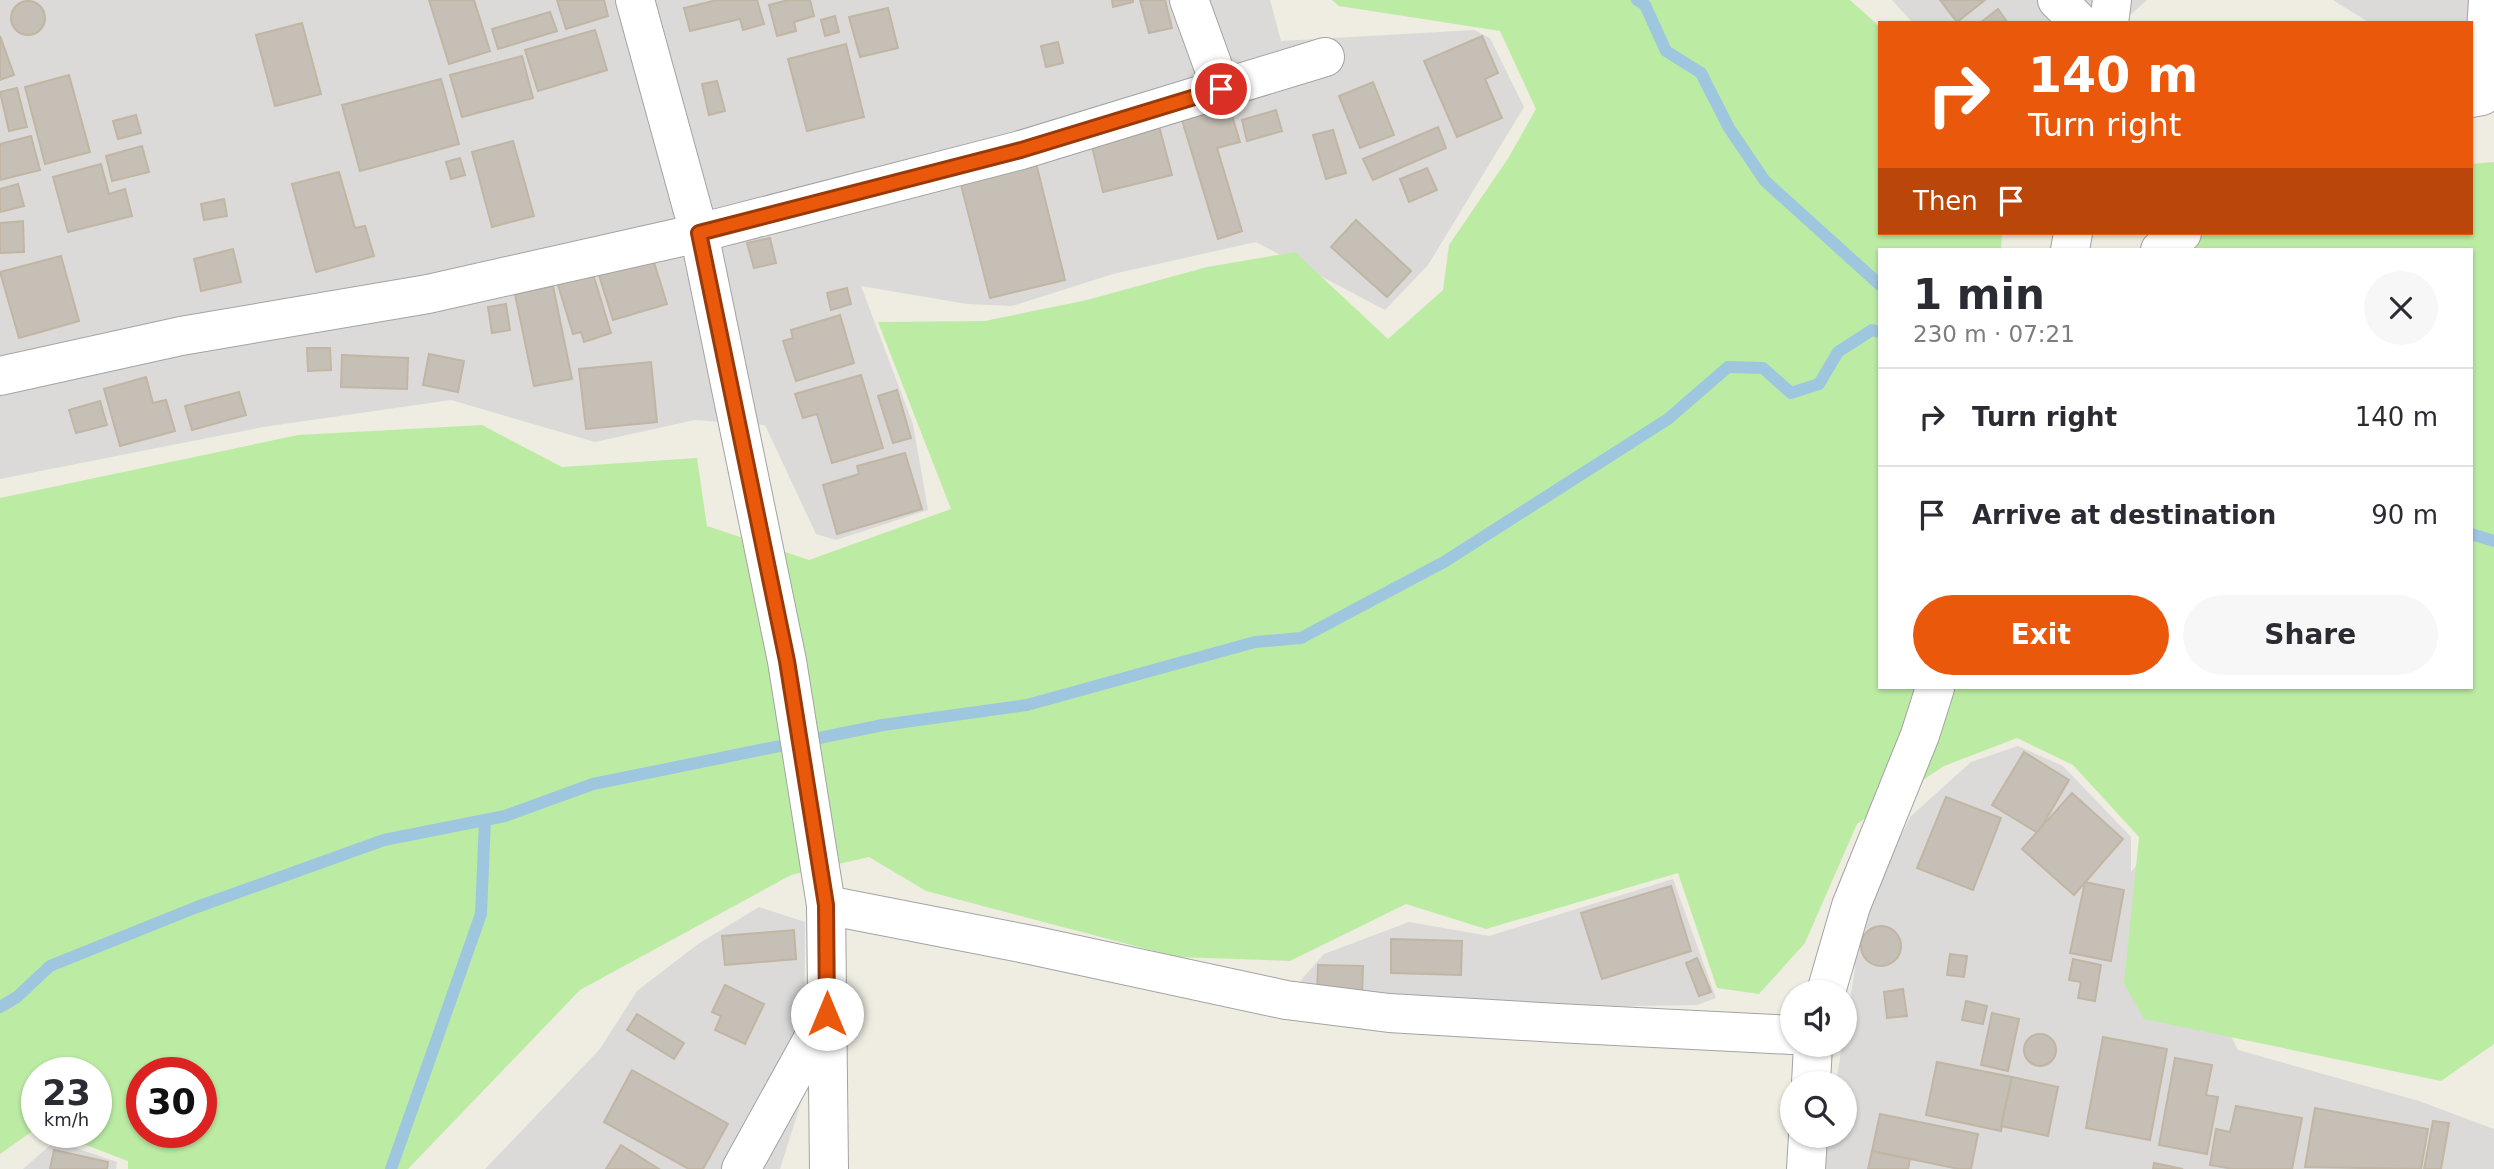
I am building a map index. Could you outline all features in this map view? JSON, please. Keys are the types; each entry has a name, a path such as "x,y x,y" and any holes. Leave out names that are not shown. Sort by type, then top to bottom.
{"street":[{"path":"635,0 699,233 787,661 826,905 829,1169"},
{"path":"1189,0 1221,89"},
{"path":"2057,0 2078,21"},
{"path":"2109,21 2112,0"},
{"path":"2473,98 2482,96 2488,0"},
{"path":"0,376 181,336 428,294 699,233 1021,150 1325,57"},
{"path":"2163,248 2179,235"},
{"path":"1829,980 1851,906 1920,736 1936,689"},
{"path":"826,905 1031,945 1286,1000 1389,1013 1780,1033"},
{"path":"741,1169 827,1014"},
{"path":"1806,1169 1807,1148"}],"shaded area":[{"path":"0,0 1270,0 1281,41 1474,30 1490,38 1524,107 1428,265 1385,310 1256,242 1113,274 1012,306 967,304 861,286 913,424 928,510 836,540 816,534 765,425 695,420 595,442 451,400 263,427 0,479"},
{"path":"1892,0 2147,0 2123,21 1911,21"},
{"path":"2333,0 2494,0 2473,21 2367,21"},
{"path":"2018,746 2063,766 2131,837 2131,872 2174,817 2204,984 2238,1050 2419,1101 2494,1129 2494,1169 1822,1169 1825,1148 1857,1148 1857,1071 1838,1071 1840,1057 1857,1057 1857,980 1853,980 1854,926 1911,816 1971,762"},
{"path":"1673,879 1716,998 1697,1005 1311,1011 1301,980 1324,954 1409,922 1489,936"},
{"path":"759,907 805,922 804,1093 780,1169 485,1169 600,1049 637,991 698,944"},
{"path":"47,1148 76,1148 117,1162 116,1169 23,1169"}],"green space":[{"path":"1332,0 1850,0 1878,25 1878,235 2002,235 2001,248 1878,248 1878,689 2473,689 2473,248 2183,248 2200,235 2473,235 2473,164 2494,162 2494,1044 2441,1081 2144,1019 2124,983 2139,837 2073,765 2017,738 1944,766 1857,824 1805,943 1759,994 1717,988 1678,873 1486,929 1406,904 1290,961 1177,957 926,891 869,857 791,875 580,990 408,1169 128,1169 128,1161 94,1148 112,1148 112,1057 21,1057 21,1139 0,1154 0,498 298,435 482,425 562,467 697,458 707,526 809,560 951,509 878,322 985,321 1087,300 1207,267 1295,252 1388,339 1443,290 1449,245 1509,157 1536,109 1500,31 1339,6"}],"building":[{"path":"429,0 474,0 490,51 449,64"},
{"path":"557,0 604,0 608,16 566,29"},
{"path":"717,0 757,0 764,24 743,30 740,19 690,31 684,8"},
{"path":"788,0 810,0 814,16 794,22 796,31 777,36 769,5"},
{"path":"1112,0 1133,0 1133,2 1113,7"},
{"path":"1140,0 1165,0 1172,28 1149,33"},
{"path":"1940,0 1985,0 1958,21"},
{"path":"28,1 40,6 45,18 40,30 28,35 16,30 11,18 16,6"},
{"path":"888,8 898,48 860,57 849,17"},
{"path":"1998,9 2007,21 1983,21"},
{"path":"550,12 557,31 498,49 492,29"},
{"path":"835,16 839,32 825,36 821,20"},
{"path":"302,23 321,94 275,106 256,35"},
{"path":"595,30 607,70 538,91 525,50"},
{"path":"0,36 14,75 0,80"},
{"path":"1482,36 1498,73 1485,79 1502,118 1457,137 1424,61"},
{"path":"1058,42 1063,63 1046,67 1041,46"},
{"path":"846,44 864,117 807,131 788,59"},
{"path":"522,56 533,98 462,117 450,75"},
{"path":"69,75 90,152 45,164 25,87"},
{"path":"441,79 459,144 360,171 342,105"},
{"path":"717,81 725,111 709,115 702,84"},
{"path":"1373,82 1394,135 1360,148 1339,96"},
{"path":"17,88 27,127 9,131 0,92"},
{"path":"1229,106 1240,142 1217,148 1242,231 1218,239 1182,120"},
{"path":"1276,110 1282,131 1247,141 1242,120"},
{"path":"136,115 141,133 118,139 113,121"},
{"path":"1159,126 1172,175 1103,192 1091,142"},
{"path":"1438,127 1446,148 1373,180 1363,159"},
{"path":"1333,130 1346,173 1326,179 1313,135"},
{"path":"31,136 40,170 0,180 0,144"},
{"path":"513,141 534,216 492,227 472,152"},
{"path":"142,146 149,172 112,181 106,156"},
{"path":"460,158 465,175 451,179 446,162"},
{"path":"1036,163 1065,280 990,298 960,181"},
{"path":"101,164 109,194 125,189 132,216 68,232 53,177"},
{"path":"1427,168 1437,190 1409,202 1400,179"},
{"path":"339,172 355,228 365,226 374,256 316,272 292,184"},
{"path":"18,184 24,206 0,212 0,189"},
{"path":"224,199 227,216 204,220 201,204"},
{"path":"1356,220 1411,271 1387,297 1331,247"},
{"path":"23,221 24,252 0,253 0,223"},
{"path":"770,238 776,263 754,268 747,243"},
{"path":"233,249 241,282 201,291 194,259"},
{"path":"61,256 79,321 19,338 0,272"},
{"path":"652,256 667,304 613,320 598,272"},
{"path":"593,274 611,333 584,342 581,332 573,334 558,285"},
{"path":"553,286 572,379 534,386 515,294"},
{"path":"847,288 851,304 831,310 827,293"},
{"path":"506,304 510,330 492,333 488,307"},
{"path":"840,315 854,363 796,381 783,341 793,338 791,330"},
{"path":"307,348 330,348 331,370 308,371"},
{"path":"429,354 464,361 458,392 423,385"},
{"path":"342,355 408,358 407,389 341,387"},
{"path":"651,362 657,422 586,429 579,369"},
{"path":"861,375 883,448 832,463 817,414 803,418 795,394"},
{"path":"146,377 153,403 166,400 175,431 120,446 104,389"},
{"path":"897,390 911,438 893,443 878,396"},
{"path":"239,392 246,415 192,430 185,406"},
{"path":"100,401 107,425 76,433 69,410"},
{"path":"905,453 922,509 837,534 823,485 859,474 857,466"},
{"path":"2024,752 2069,780 2038,833 1992,805"},
{"path":"2072,793 2123,839 2074,895 2022,849"},
{"path":"1946,797 2001,818 1973,890 1917,868"},
{"path":"2085,882 2124,890 2111,961 2070,953"},
{"path":"1671,886 1691,951 1602,979 1581,913"},
{"path":"1881,926 1895,932 1901,946 1895,960 1881,966 1867,960 1861,946 1867,932"},
{"path":"794,930 796,959 725,965 722,936"},
{"path":"1391,939 1462,941 1461,975 1391,973"},
{"path":"1950,954 1967,956 1964,977 1947,975"},
{"path":"1697,958 1711,992 1699,996 1686,963"},
{"path":"2073,959 2101,965 2095,1001 2078,998 2081,982 2069,980"},
{"path":"1318,965 1363,966 1362,997 1317,996"},
{"path":"725,985 764,1004 745,1044 715,1030 721,1016 712,1012"},
{"path":"1903,989 1907,1016 1887,1018 1884,992"},
{"path":"1966,1001 1987,1006 1983,1024 1962,1020"},
{"path":"1992,1013 2019,1019 2008,1071 1981,1065"},
{"path":"637,1014 684,1043 674,1059 627,1030"},
{"path":"2040,1034 2051,1039 2056,1050 2051,1061 2040,1066 2029,1061 2024,1050 2029,1039"},
{"path":"2103,1037 2167,1049 2150,1140 2086,1128"},
{"path":"2175,1058 2212,1065 2206,1095 2218,1097 2207,1154 2159,1145"},
{"path":"1937,1062 2012,1077 2001,1131 1926,1115"},
{"path":"632,1070 728,1124 703,1169 689,1169 604,1122"},
{"path":"2012,1077 2058,1087 2048,1136 2001,1126"},
{"path":"2236,1106 2302,1118 2292,1169 2233,1169 2210,1165 2216,1129 2230,1132"},
{"path":"2315,1108 2428,1129 2421,1169 2305,1167"},
{"path":"1880,1114 1978,1134 1971,1169 1959,1169 1872,1151"},
{"path":"2433,1121 2449,1123 2441,1169 2424,1169"},
{"path":"621,1145 659,1169 606,1169"},
{"path":"54,1150 108,1162 107,1169 50,1169"},
{"path":"1872,1151 1910,1159 1908,1169 1868,1169"},
{"path":"2154,1163 2183,1169 2153,1169"}],"waterway":[{"path":"1637,0 1645,5 1666,51 1701,73 1729,128 1765,181 1878,283"},
{"path":"0,1007 17,997 50,966 197,907 384,840 505,816 593,784 883,725 1027,705 1255,642 1301,638 1444,562 1668,419 1728,367 1763,368 1791,393 1819,384 1838,352 1872,330 1878,332"},
{"path":"2473,535 2494,541"},
{"path":"391,1169 481,914 485,820"}],"route":[{"path":"827,1014 826,905 787,661 699,233 1021,150 1221,89"}]}
